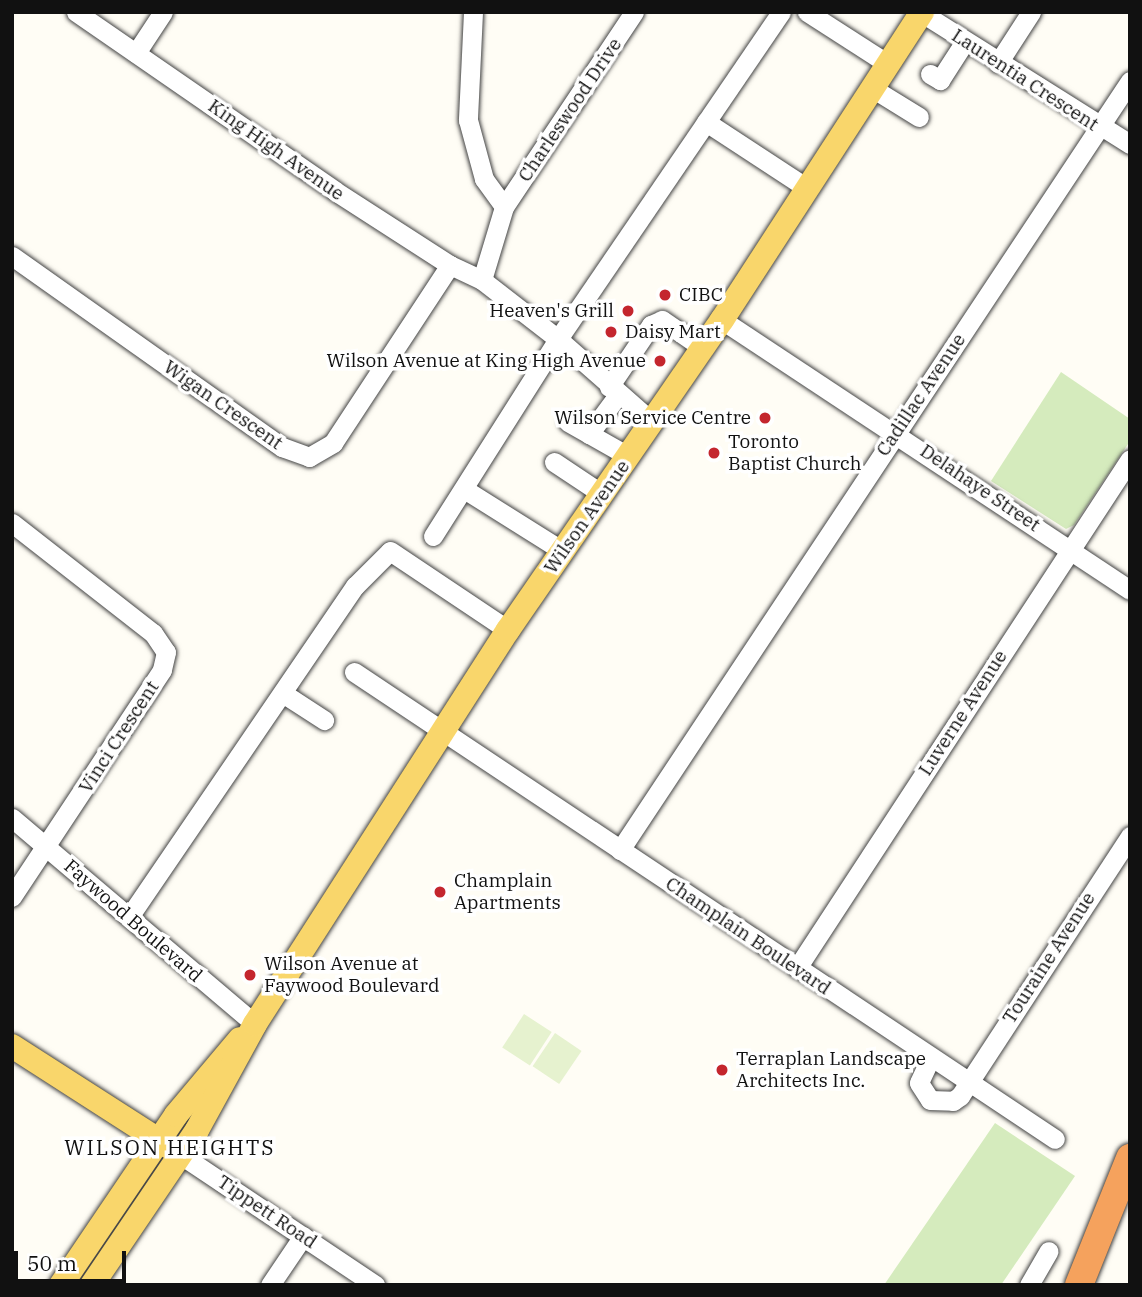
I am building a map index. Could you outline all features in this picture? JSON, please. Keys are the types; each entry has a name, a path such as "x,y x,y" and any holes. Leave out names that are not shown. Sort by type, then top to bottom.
{"highway":[{"path":"1079,1285 1130,1158"}],"main road":[{"name":"Wilson Avenue","path":"92,1285 181,1155 232,1072 255,1024 443,730 722,320 922,13"},
{"name":"Wilson Avenue","path":"61,1285 159,1139 217,1063 255,1024"},
{"name":"Tippett Road","path":"12,1046 181,1155"}],"street":[{"name":"King High Avenue","path":"76,12 450,265 482,280 558,339 613,391 652,422"},
{"path":"136,53 163,12"},
{"path":"472,12 468,120 484,179 504,207"},
{"name":"Charleswood Drive","path":"482,280 504,207 634,12"},
{"path":"433,537 558,339 781,12"},
{"path":"807,12 888,64"},
{"path":"998,63 1031,12"},
{"name":"Laurentia Crescent","path":"922,13 1097,126 1130,144"},
{"path":"930,74 940,80 965,41"},
{"name":"Cadillac Avenue","path":"620,850 1097,126 1130,81"},
{"path":"872,88 919,117"},
{"path":"706,122 807,188"},
{"name":"Wigan Crescent","path":"12,256 282,447 309,457 333,443 450,265"},
{"path":"589,434 652,325 662,320 703,348"},
{"name":"Delahaye Street","path":"722,320 897,432 1130,590"},
{"path":"568,422 628,456"},
{"name":"Luverne Avenue","path":"797,968 1130,459"},
{"path":"554,462 602,494"},
{"path":"464,489 563,551"},
{"name":"Vinci Crescent","path":"12,523 153,633 166,652 162,670 12,897"},
{"path":"128,917 284,694 355,586 390,551 508,631"},
{"name":"Champlain Boulevard","path":"354,672 930,1059 1055,1139"},
{"path":"284,694 324,720"},
{"name":"Faywood Boulevard","path":"12,818 255,1024"},
{"name":"Touraine Avenue","path":"930,1059 919,1083 930,1100 953,1101 1130,836"},
{"name":"Tippett Road","path":"181,1155 375,1285"},
{"path":"270,1285 303,1236"},
{"path":"1029,1285 1049,1251"}],"green space":[{"path":"1061,372 1130,419 1130,441 1074,525 1066,529 991,481"},
{"path":"524,1014 552,1032 530,1066 502,1048"},
{"path":"555,1033 582,1051 559,1084 533,1066"},
{"path":"995,1123 1075,1176 1001,1285 884,1285"}],"place":[{"name":"CIBC","path":"665,295"},
{"name":"Heaven's Grill","path":"628,311"},
{"name":"Daisy Mart","path":"611,332"},
{"name":"Wilson Avenue at King High Avenue","path":"660,361"},
{"name":"Wilson Service Centre","path":"765,418"},
{"name":"Toronto Baptist Church","path":"714,453"},
{"name":"Champlain Apartments","path":"440,892"},
{"name":"Wilson Avenue at Faywood Boulevard","path":"250,975"},
{"name":"Terraplan Landscape Architects Inc.","path":"722,1070"}],"district":[{"name":"WILSON HEIGHTS","path":"170,1147"}]}
